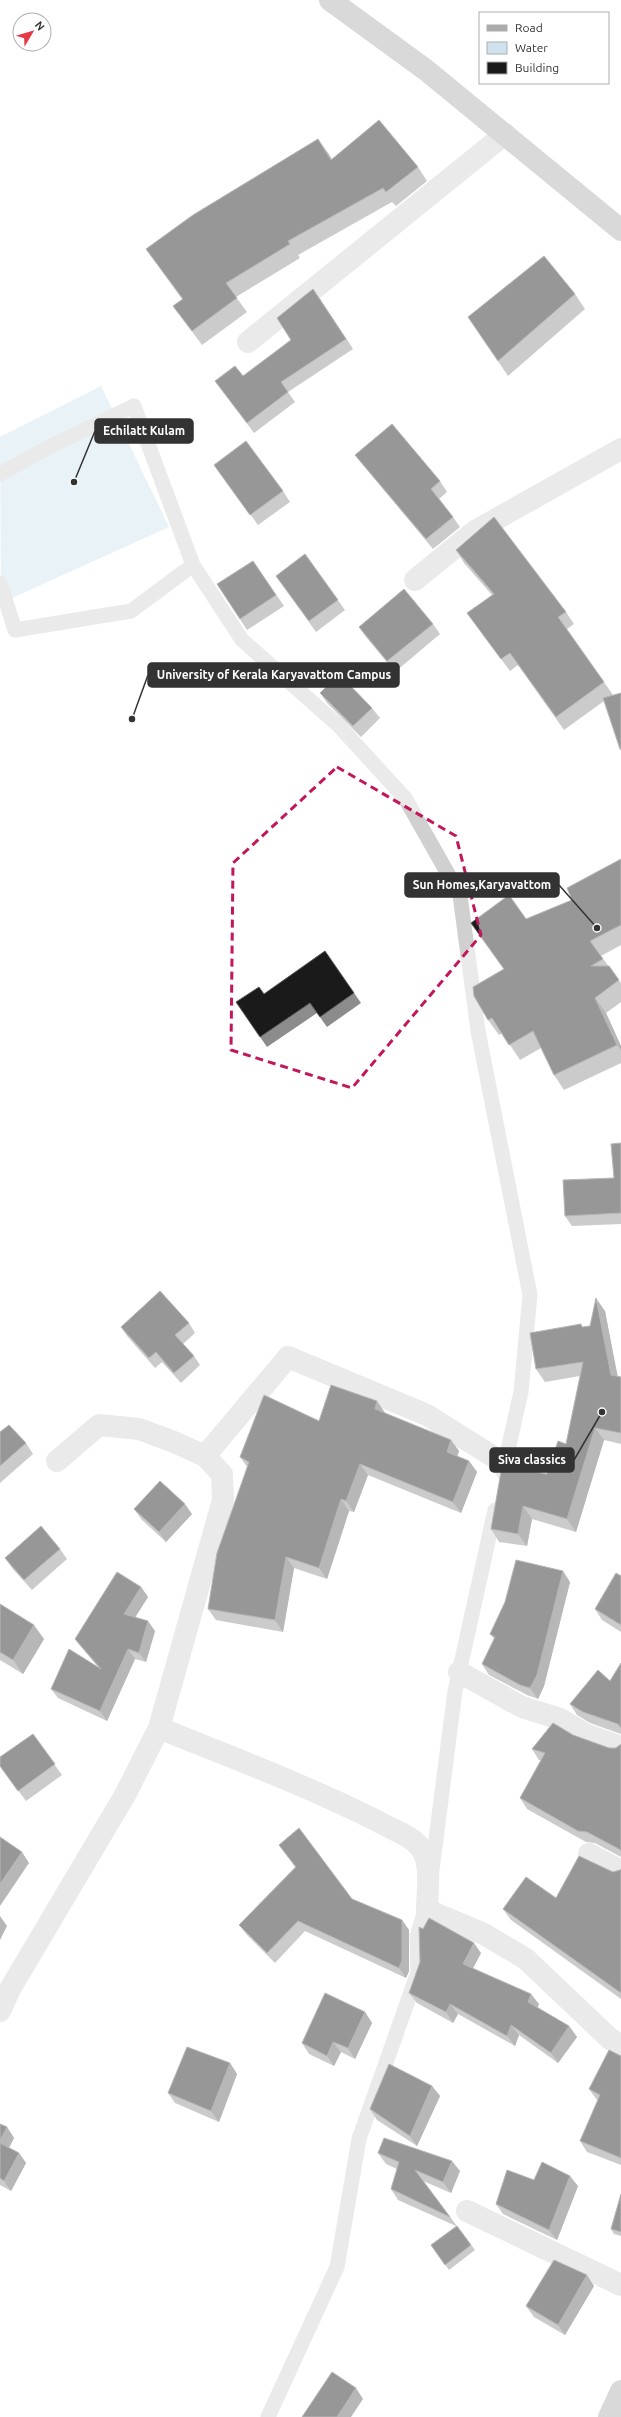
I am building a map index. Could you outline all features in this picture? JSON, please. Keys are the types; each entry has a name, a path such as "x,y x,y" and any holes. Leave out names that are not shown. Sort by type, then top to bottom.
{"main road":[{"path":"330,0 426,70 621,230"},
{"path":"609,2417 621,2391"}],"street":[{"path":"248,342 505,134"},
{"path":"415,580 476,531 621,449"},
{"path":"205,1456 288,1357 426,1414 505,1464"},
{"path":"0,2012 10,1989 126,1795 159,1728 223,1500 222,1474 205,1456 174,1442 139,1429 99,1425 57,1460"},
{"path":"459,1672 522,1707 560,1719 584,1734 621,1747"},
{"path":"159,1728 337,1801 410,1838 422,1850 426,1858 428,1876 426,1910 484,1934 526,1959 609,2038 621,2046"},
{"path":"589,1854 621,1871"},
{"path":"467,2211 621,2285"}],"lane":[{"path":"0,474 49,447 134,406 193,565 242,640 338,725 405,798 460,895 478,1032 530,1294 521,1392 459,1672 426,1910 417,1936 418,1972 359,2139 337,2267 268,2417"},
{"path":"0,583 15,630 131,611 193,565"}],"highlighted area":[{"path":"337,767 456,836 481,935 352,1088 231,1050 233,863"}],"water":[{"path":"101,386 169,527 1,603 0,437"}],"building":[{"path":"379,120 418,167 386,192 383,188 288,241 290,244 226,283 237,298 192,331 173,306 183,299 146,249 193,215 318,139 331,160"},
{"path":"544,256 575,294 498,361 468,317"},
{"path":"313,289 346,339 281,382 288,392 247,423 215,381 235,366 243,376 291,340 277,318"},
{"path":"392,424 440,481 431,489 453,517 426,539 355,455"},
{"path":"246,441 283,491 250,515 214,465"},
{"path":"494,517 566,612 558,617 604,682 556,717 510,653 501,659 467,613 494,594 456,550"},
{"path":"305,554 338,600 309,621 276,576"},
{"path":"253,561 276,595 240,619 217,584"},
{"path":"404,589 433,624 387,661 359,627"},
{"path":"339,674 372,708 353,726 320,693"},
{"path":"621,693 621,749 620,749 603,698"},
{"path":"621,859 621,925 590,941 603,959 591,966 609,966 619,980 595,998 617,1045 554,1075 533,1031 509,1045 492,1018 488,1020 474,996 473,987 504,969 471,923 509,895 526,919 572,900 567,888"},
{"path":"325,951 354,993 320,1017 310,1003 260,1037 236,1002 259,987 264,994"},
{"path":"621,1143 621,1213 565,1216 563,1180 614,1178 611,1144"},
{"path":"160,1291 189,1323 175,1335 194,1356 174,1373 156,1352 149,1358 121,1327"},
{"path":"596,1298 611,1375 621,1377 621,1433 595,1428 567,1519 523,1506 518,1534 491,1529 502,1466 547,1474 558,1441 566,1444 583,1362 536,1369 530,1333 581,1324 582,1327 590,1326"},
{"path":"331,1385 377,1401 375,1409 451,1440 447,1452 469,1461 453,1502 360,1464 346,1501 341,1499 319,1568 286,1557 275,1620 208,1609 217,1553 249,1462 240,1457 264,1395 319,1421"},
{"path":"9,1425 26,1443 0,1466 0,1432"},
{"path":"160,1481 185,1504 159,1532 134,1509"},
{"path":"41,1526 60,1549 24,1580 5,1558"},
{"path":"516,1560 563,1571 537,1675 530,1688 520,1685 482,1664 495,1637 490,1634 505,1602"},
{"path":"117,1572 141,1587 124,1614 148,1621 139,1653 128,1649 100,1711 51,1689 69,1649 101,1669 75,1639"},
{"path":"616,1573 621,1576 621,1625 595,1609"},
{"path":"0,1604 34,1625 13,1660 0,1652"},
{"path":"621,1663 621,1728 618,1724 583,1712 570,1704 598,1670 610,1681"},
{"path":"553,1723 573,1735 609,1748 616,1748 621,1744 621,1851 587,1832 578,1831 520,1798 545,1753 532,1749"},
{"path":"33,1734 55,1764 18,1791 0,1766 0,1757"},
{"path":"299,1828 352,1899 402,1920 402,1960 399,1968 298,1921 267,1953 239,1925 296,1867 279,1845"},
{"path":"0,1837 22,1852 0,1884"},
{"path":"579,1856 613,1872 621,1869 621,1993 503,1909 526,1877 556,1898"},
{"path":"429,1918 474,1943 463,1964 531,1994 528,2002 569,2026 551,2053 511,2025 507,2036 450,2004 446,2012 409,1993 420,1962 419,1927 423,1929"},
{"path":"325,1993 365,2012 348,2048 333,2042 327,2056 302,2043"},
{"path":"187,2047 230,2063 211,2111 168,2093"},
{"path":"609,2050 621,2056 621,2158 580,2141 600,2095 589,2089"},
{"path":"389,2064 432,2086 410,2136 370,2109"},
{"path":"0,2124 7,2127 0,2140"},
{"path":"384,2138 452,2161 443,2182 415,2170 450,2217 391,2189 399,2162 378,2153"},
{"path":"0,2143 19,2153 4,2181 0,2178"},
{"path":"542,2162 570,2176 549,2230 496,2204 507,2170 534,2180"},
{"path":"621,2194 621,2232 611,2229"},
{"path":"457,2226 471,2245 445,2265 431,2245"},
{"path":"554,2260 587,2275 558,2325 526,2306"},
{"path":"332,2372 356,2388 337,2417 302,2417"}],"place":[{"name":"Echilatt Kulam","path":"74,482"},
{"name":"University of Kerala Karyavattom Campus","path":"132,719"},
{"name":"Sun Homes,Karyavattom","path":"597,928"},
{"name":"Siva classics","path":"602,1412"}]}
